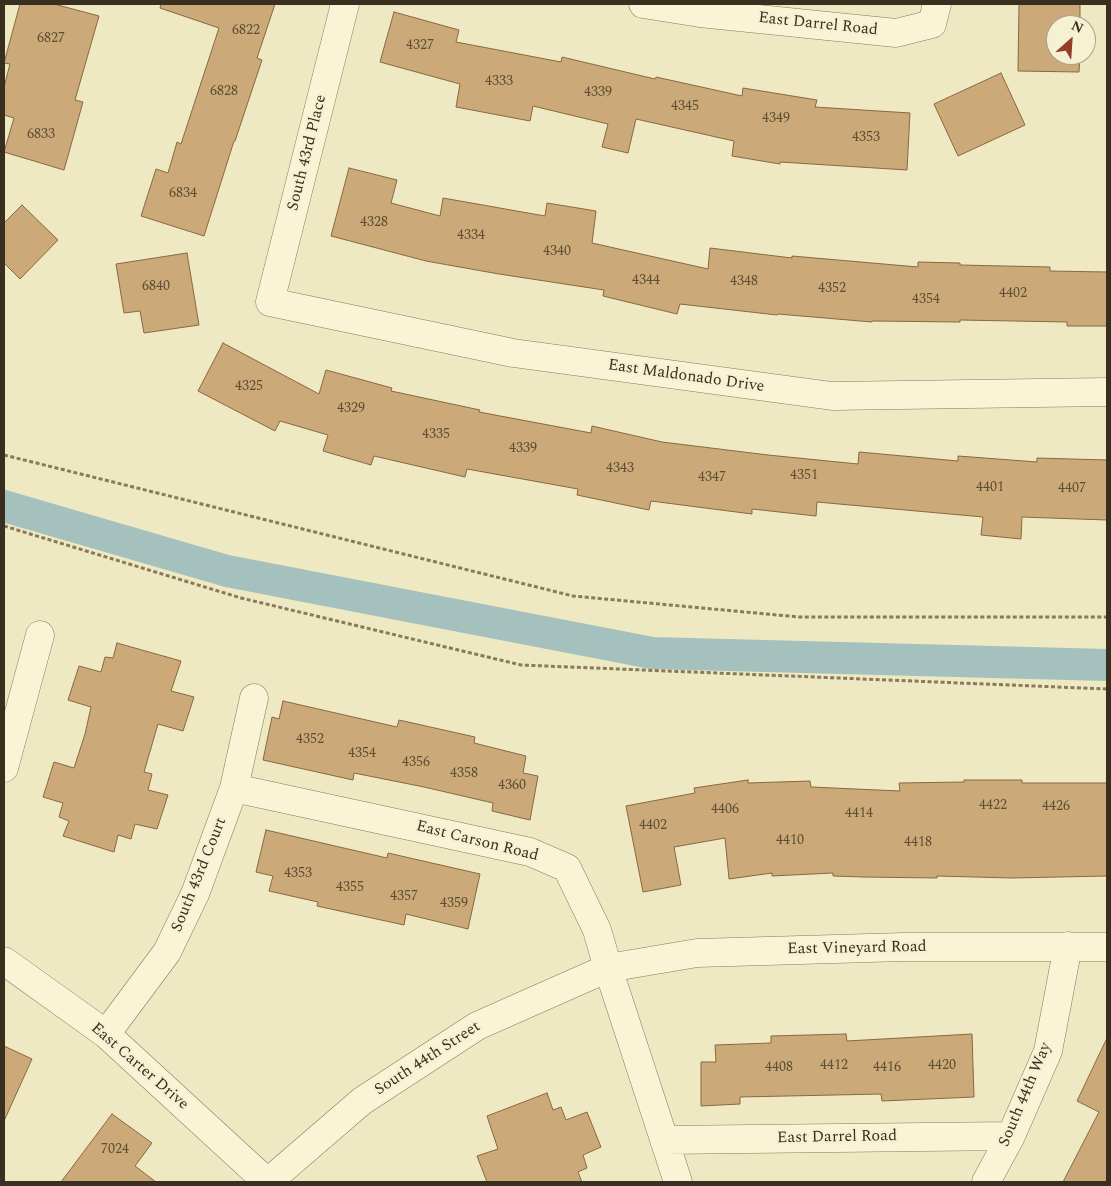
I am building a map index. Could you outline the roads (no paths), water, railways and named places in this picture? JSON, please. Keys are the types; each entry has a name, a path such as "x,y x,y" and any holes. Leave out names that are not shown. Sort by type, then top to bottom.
{"street":[{"name":"South 43rd Place","path":"270,302 345,4"},
{"name":"East Darrel Road","path":"644,4 700,13 896,33 935,14"},
{"name":"East Maldonado Drive","path":"270,302 513,354 832,396 1107,392"},
{"path":"4,768 9,733 40,634"},
{"name":"South 43rd Court","path":"106,1034 167,952 195,894 234,788 254,698"},
{"name":"East Carson Road","path":"234,788 530,852 567,868 598,930 608,968 678,1182"},
{"name":"South 44th Way","path":"986,1182 1011,1136 1048,1051 1068,946"},
{"name":"East Vineyard Road","path":"608,968 697,953 904,947 1107,947"},
{"name":"East Carter Drive","path":"4,961 106,1034 268,1182"},
{"name":"South 44th Street","path":"268,1182 362,1101 476,1026 608,968"},
{"name":"East Darrel Road","path":"664,1140 1011,1136"}],"waterway":[{"path":"4,506 227,571 652,653 1107,665"}]}
